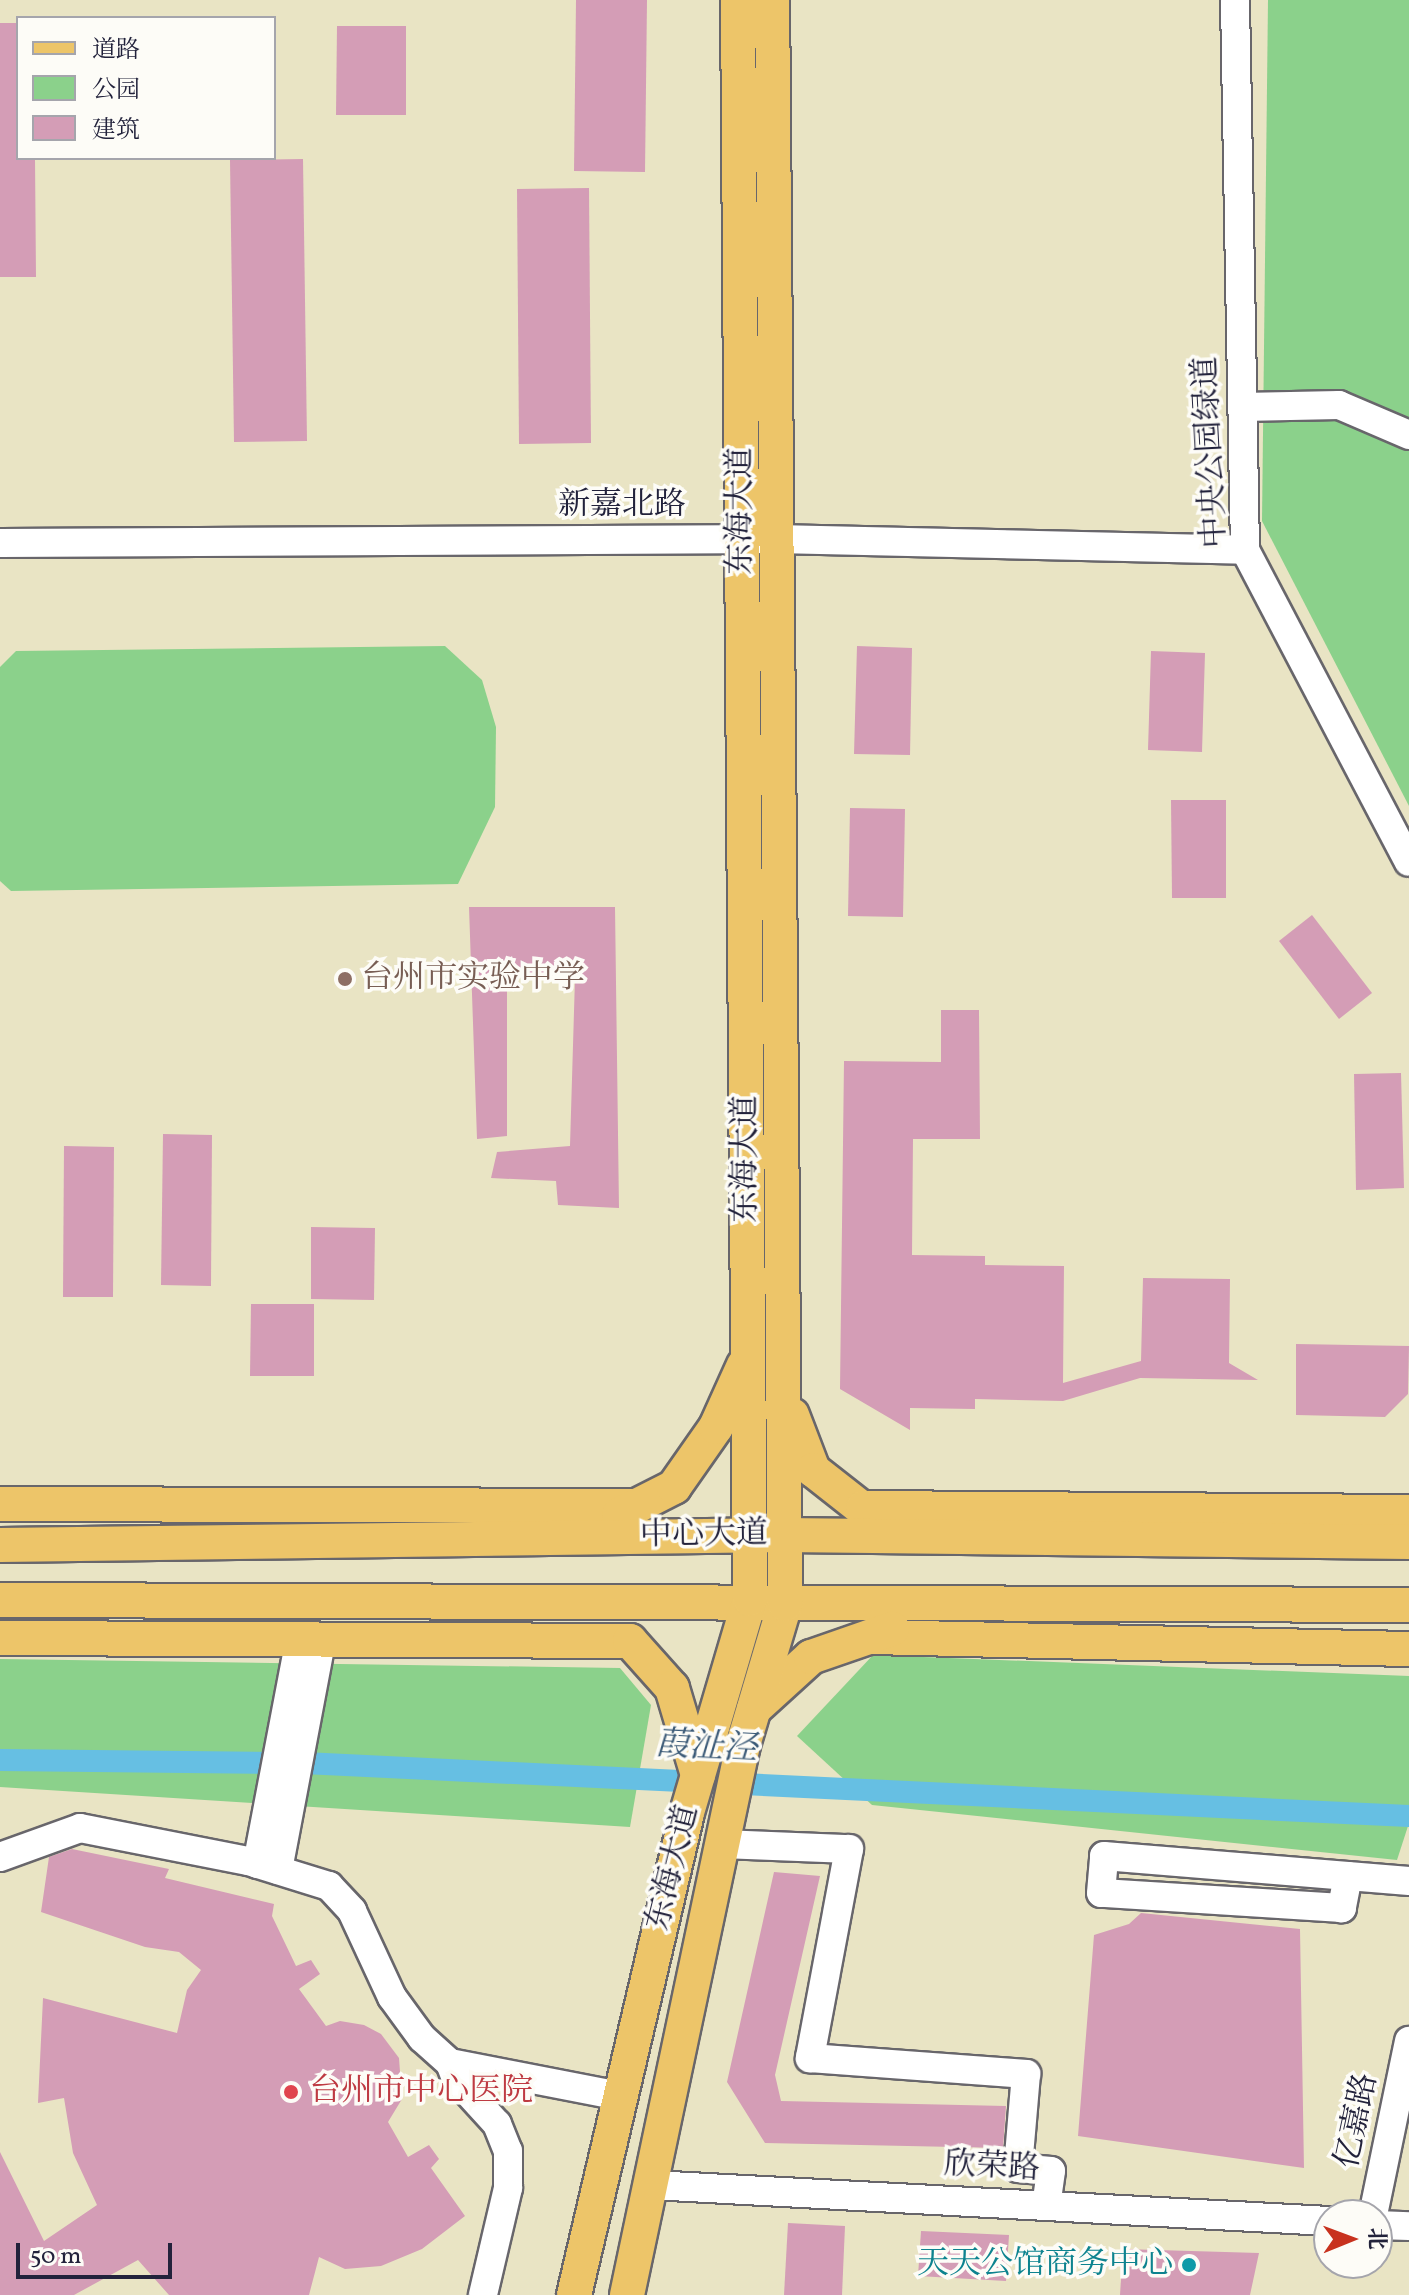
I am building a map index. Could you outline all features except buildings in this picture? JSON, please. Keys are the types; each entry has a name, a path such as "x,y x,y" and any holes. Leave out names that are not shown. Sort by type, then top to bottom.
{"main road":[{"name":"东海大道","path":"574,2295 686,1816 749,1602 738,0"},
{"name":"东海大道","path":"627,2295 743,1745 785,1604 772,0"},
{"path":"528,1538 637,1506 674,1487 716,1427 748,1358"},
{"path":"783,1373 794,1426 813,1470 904,1537"},
{"path":"0,1504 637,1506"},
{"path":"336,1505 337,1541"},
{"path":"863,1508 1409,1512"},
{"name":"中心大道","path":"0,1545 749,1535 1409,1542"},
{"name":"中心大道","path":"0,1600 1409,1605"},
{"path":"274,1601 407,1639"},
{"path":"753,1709 811,1657 959,1604"},
{"path":"871,1637 1409,1649"},
{"path":"0,1638 630,1641 672,1688 698,1776"}],"street":[{"name":"中央公园绿道","path":"1235,0 1245,550 1409,862"},
{"path":"1242,407 1339,405 1409,435"},
{"name":"新嘉北路","path":"0,543 776,539 1245,550"},
{"path":"268,1867 311,1638"},
{"path":"0,1857 80,1828 268,1867 329,1886 352,1911 392,1997 422,2038 450,2063 456,2079 497,2124 508,2151 508,2188 483,2295"},
{"path":"723,1844 849,1849 810,2058 1026,2074 1018,2168 1051,2171 1046,2205"},
{"path":"1348,1876 1342,1908 1101,1893 1104,1856 1348,1876 1409,1881"},
{"name":"亿嘉路","path":"1376,2199 1409,2041"},
{"path":"450,2063 620,2096"},
{"name":"欣荣路","path":"651,2185 1313,2220"}],"green space":[{"path":"1268,0 1409,0 1409,806 1262,521"},
{"path":"445,646 482,680 496,727 495,807 458,884 11,891 0,881 0,667 16,651"},
{"path":"873,1655 1409,1676 1409,1823 1397,1860 872,1805 797,1736"},
{"path":"0,1659 620,1668 651,1705 630,1827 0,1787"}],"waterway":[{"name":"葭沚泾","path":"0,1760 304,1763 1409,1816"}],"place":[{"name":"台州市实验中学","path":"345,979"},
{"name":"台州市中心医院","path":"291,2092"},
{"name":"天天公馆商务中心","path":"1189,2265"}]}
